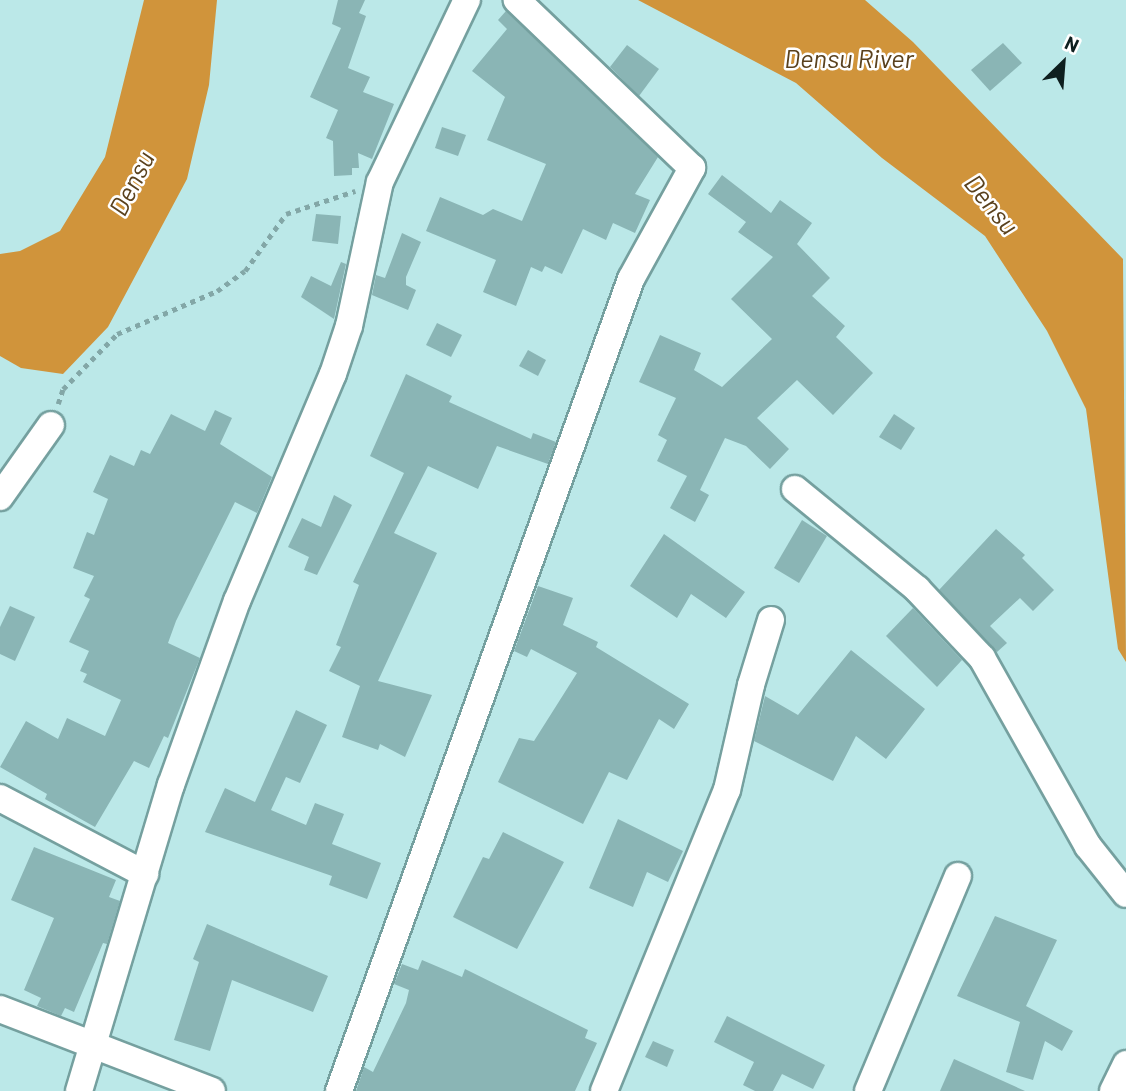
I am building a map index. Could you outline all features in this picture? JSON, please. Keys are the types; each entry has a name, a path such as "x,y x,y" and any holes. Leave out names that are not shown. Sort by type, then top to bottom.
{"street":[{"path":"79,1091 171,785 237,601 333,374 349,326 380,182 467,0"},
{"path":"339,1091 631,279 692,168 517,0"},
{"path":"0,497 51,425"},
{"path":"795,489 918,589 982,658 1088,846 1126,894"},
{"path":"604,1091 727,790 751,685 771,620"},
{"path":"0,798 145,874"},
{"path":"868,1091 958,876"},
{"path":"0,1009 212,1091"},
{"path":"1113,1091 1126,1064"}],"path":[{"path":"51,425 63,389 117,334 217,292 245,271 286,214 380,182"}],"water":[{"name":"Densu","path":"144,0 217,0 209,85 187,179 108,327 63,374 21,368 0,356 0,254 20,251 60,231 105,157"},
{"name":"Densu River","path":"638,0 865,0 913,42 1123,259 1126,662 1118,649 1086,409 1047,331 985,236 882,158 796,83"}],"building":[{"path":"338,0 365,0 359,13 366,16 348,68 370,77 363,92 394,104 372,159 358,153 359,168 352,168 352,175 334,176 333,141 326,138 338,110 310,97 341,28 332,24"},
{"path":"506,11 658,157 635,194 650,200 635,233 613,223 606,240 583,229 562,274 545,266 542,272 531,267 516,306 483,292 496,260 426,231 440,197 483,215 493,209 522,221 546,164 487,140 505,97 472,71 507,29 498,20"},
{"path":"1003,43 1022,63 990,91 971,70"},
{"path":"627,45 659,69 639,96 610,67"},
{"path":"442,127 466,135 458,156 435,148"},
{"path":"722,175 771,213 780,200 812,223 797,244 830,278 812,296 845,326 836,337 873,373 833,415 797,380 757,418 789,449 770,469 746,446 725,438 700,490 709,495 695,522 670,508 687,476 657,461 667,440 658,435 676,398 639,382 660,335 701,353 694,370 722,387 772,339 731,299 773,257 738,232 746,222 708,194"},
{"path":"316,214 341,216 338,244 312,241"},
{"path":"402,233 421,242 406,277 406,285 416,290 408,310 372,295 376,275 385,278"},
{"path":"341,262 346,264 334,319 301,297 311,276 331,286"},
{"path":"437,323 462,335 451,357 426,345"},
{"path":"528,350 546,360 538,376 519,366"},
{"path":"406,374 452,396 449,402 531,439 533,433 556,442 548,464 497,446 478,489 428,466 394,533 437,553 378,681 432,695 405,757 380,744 378,750 342,737 360,686 329,671 341,647 336,645 359,585 353,582 404,473 370,456"},
{"path":"215,410 232,418 220,444 272,477 257,513 235,502 176,621 168,643 200,658 168,738 164,736 149,768 134,761 95,827 45,799 47,794 0,767 26,721 58,739 67,718 105,736 121,700 83,682 87,674 80,671 89,651 69,642 90,599 84,596 94,576 73,568 87,532 94,535 108,499 93,492 110,455 134,466 141,450 150,454 171,414 205,431"},
{"path":"894,414 915,428 901,450 879,437"},
{"path":"334,495 352,505 317,575 304,570 309,557 288,547 302,518 321,527"},
{"path":"802,520 827,536 799,583 774,568"},
{"path":"996,529 1025,555 1022,558 1054,590 1033,611 1020,598 990,626 1007,643 997,652 939,590"},
{"path":"664,534 745,592 726,618 691,594 677,618 630,586"},
{"path":"538,586 573,598 563,625 598,642 596,647 689,704 674,729 659,719 627,780 609,772 583,824 498,782 519,738 534,741 577,673 531,649 527,657 514,651"},
{"path":"10,606 35,617 15,661 0,654 0,627"},
{"path":"913,608 962,660 937,687 886,636"},
{"path":"851,650 925,709 886,759 856,736 833,781 754,741 765,696 798,715"},
{"path":"296,710 327,725 300,783 286,777 271,810 306,825 315,803 344,814 332,844 381,863 367,899 329,885 332,876 205,832 225,788 255,802"},
{"path":"618,819 683,851 668,882 647,872 633,907 589,888"},
{"path":"503,832 564,862 517,949 453,917 483,857 489,859"},
{"path":"34,847 116,880 109,897 120,901 107,944 103,943 74,1012 65,1008 61,1016 37,1006 41,998 24,990 54,918 11,900"},
{"path":"995,916 1057,940 1026,1006 1073,1031 1062,1051 1045,1041 1033,1080 1006,1072 1020,1022 957,996"},
{"path":"207,924 328,976 313,1012 232,980 210,1051 174,1040 199,962 193,959"},
{"path":"422,960 462,977 465,969 588,1030 585,1038 597,1043 575,1091 356,1091 364,1067 373,1072 406,1003 409,990 394,984 402,964 418,970"},
{"path":"727,1016 825,1065 813,1089 782,1074 773,1091 755,1091 743,1085 754,1062 714,1042"},
{"path":"653,1041 674,1050 667,1067 645,1057"},
{"path":"954,1059 1025,1091 940,1091"}]}
